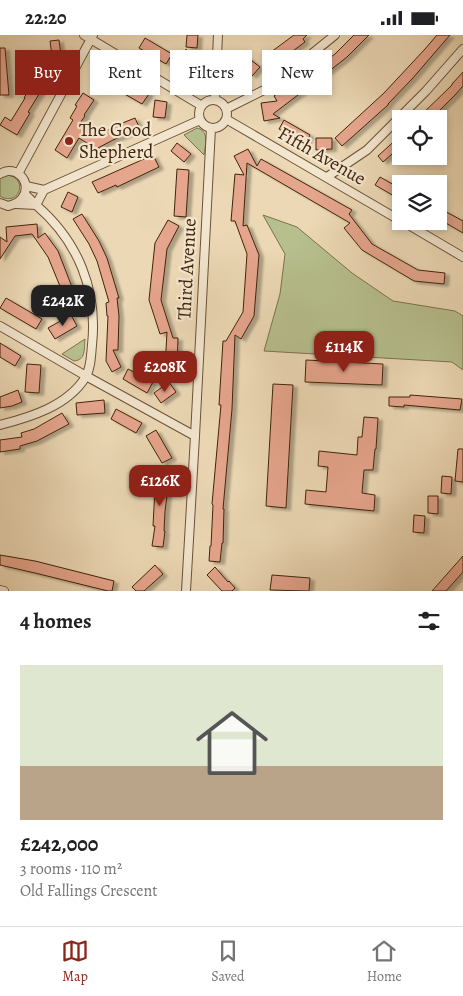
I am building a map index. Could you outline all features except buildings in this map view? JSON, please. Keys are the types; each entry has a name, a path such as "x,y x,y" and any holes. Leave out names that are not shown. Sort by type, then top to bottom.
{"street":[{"path":"215,100 218,35"},
{"path":"226,109 272,86 335,35"},
{"path":"18,174 89,36 202,106"},
{"path":"327,177 366,150 426,91 463,49"},
{"path":"215,100 226,109 226,119 220,126 211,128 203,124 199,113 202,106 207,101 215,100"},
{"name":"Fifth Avenue","path":"226,119 392,215"},
{"path":"0,211 25,190 44,190 200,120"},
{"name":"Third Avenue","path":"186,591 211,128"},
{"path":"0,173 10,171 18,174 24,180 25,190 36,205 63,233 82,267 94,311 91,357 86,376 68,397 28,417 0,425"},
{"path":"36,205 44,190"},
{"path":"8,204 36,205"},
{"name":"Fifth Avenue","path":"417,230 463,257"},
{"path":"0,326 195,436"},
{"path":"0,590 4,591"}],"green space":[{"path":"197,128 204,132 205,135 204,155 184,135"},
{"path":"6,175 18,180 19,190 13,198 7,199 0,196 0,178"},
{"path":"263,215 297,227 352,273 393,301 455,311 463,316 463,370 452,362 264,351 280,294 285,254"},
{"path":"85,339 84,353 81,359 74,361 62,354"}],"place":[{"name":"The Good Shepherd","path":"69,141"}]}
